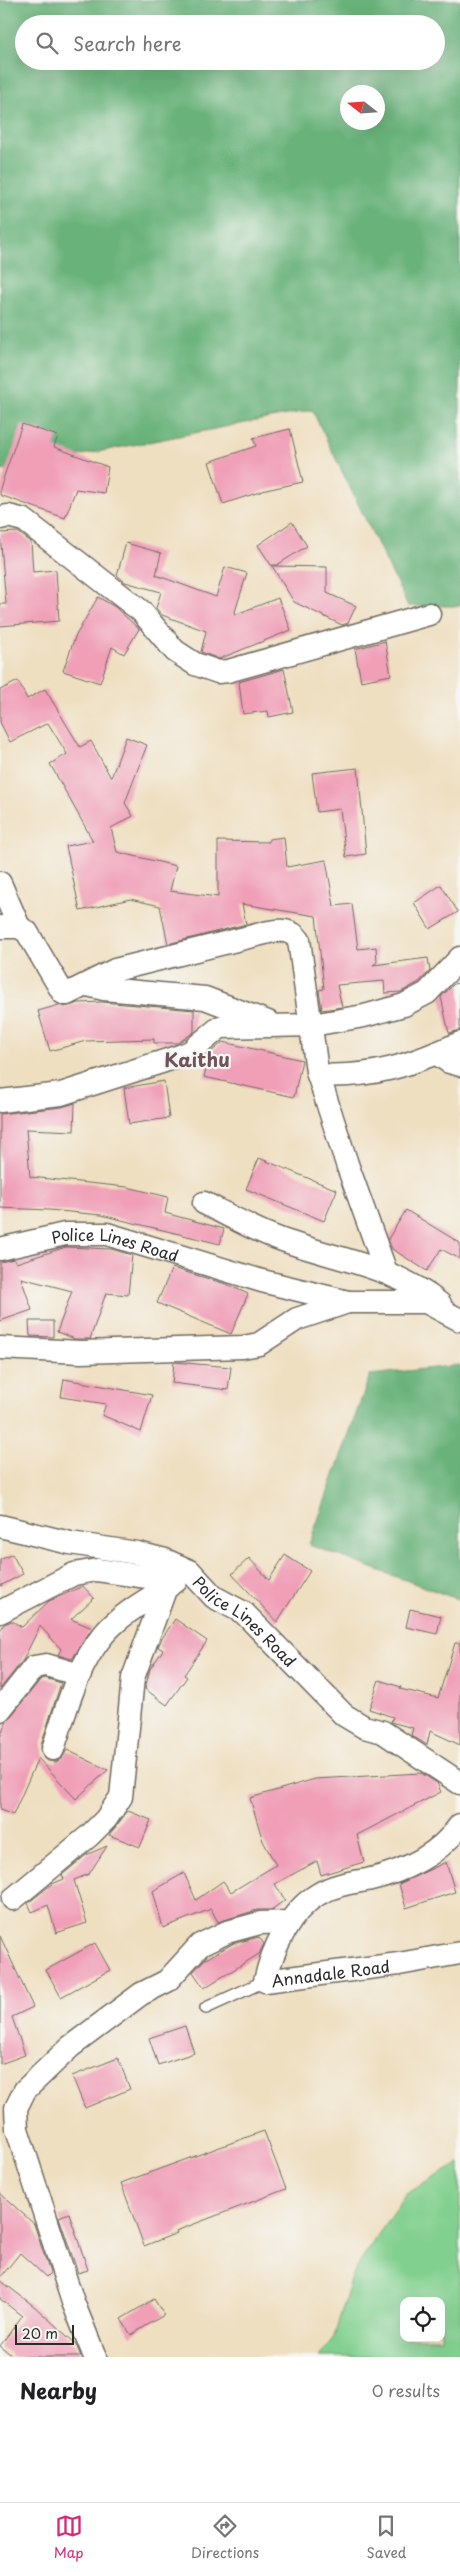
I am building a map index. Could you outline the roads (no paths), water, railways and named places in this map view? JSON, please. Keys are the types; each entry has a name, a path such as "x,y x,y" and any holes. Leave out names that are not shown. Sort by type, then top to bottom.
{"street":[{"path":"0,518 8,516 24,520 141,611 176,650 195,664 218,672 228,671 429,614"},
{"path":"0,883 10,927 27,932 41,951 63,993 70,994 115,970 284,929 295,934 300,940 318,1075 347,1164 386,1272"},
{"path":"0,1101 61,1094 180,1056 190,1052 215,1028 312,1025 364,1016 404,1005 427,993 460,958"},
{"path":"88,985 205,998 276,1025"},
{"path":"318,1075 349,1077 386,1071 436,1054 460,1043"},
{"path":"436,1054 449,1062 460,1065"},
{"path":"204,1204 277,1238 386,1272 424,1290 457,1318"},
{"name":"Police Lines Road","path":"0,1249 65,1234 107,1234 262,1281 348,1302 426,1302 457,1318"},
{"path":"0,1348 81,1352 243,1347 259,1344 297,1319 348,1302"},
{"name":"Police Lines Road","path":"0,1526 70,1542 137,1553 165,1560 178,1580 244,1613 344,1715 364,1727 384,1732 460,1783"},
{"path":"0,1612 74,1574 97,1570 178,1580"},
{"path":"53,1749 83,1664 105,1633 134,1609 178,1580"},
{"path":"12,1899 90,1835 106,1820 121,1797 133,1678 178,1580"},
{"path":"0,1710 34,1667 46,1665 80,1675"},
{"path":"265,1981 290,1922 315,1896 332,1887 394,1872 439,1850 460,1825"},
{"path":"95,2357 73,2302 17,2129 16,2108 25,2090 70,2047 141,1994 168,1981 200,1945 227,1932 260,1923 290,1922"},
{"name":"Annadale Road","path":"265,1981 399,1964 460,1953"}],"lane":[{"name":"Annadale Road","path":"206,2008 265,1981"}],"district":[{"name":"Kaithu","path":"197,1059"}]}
